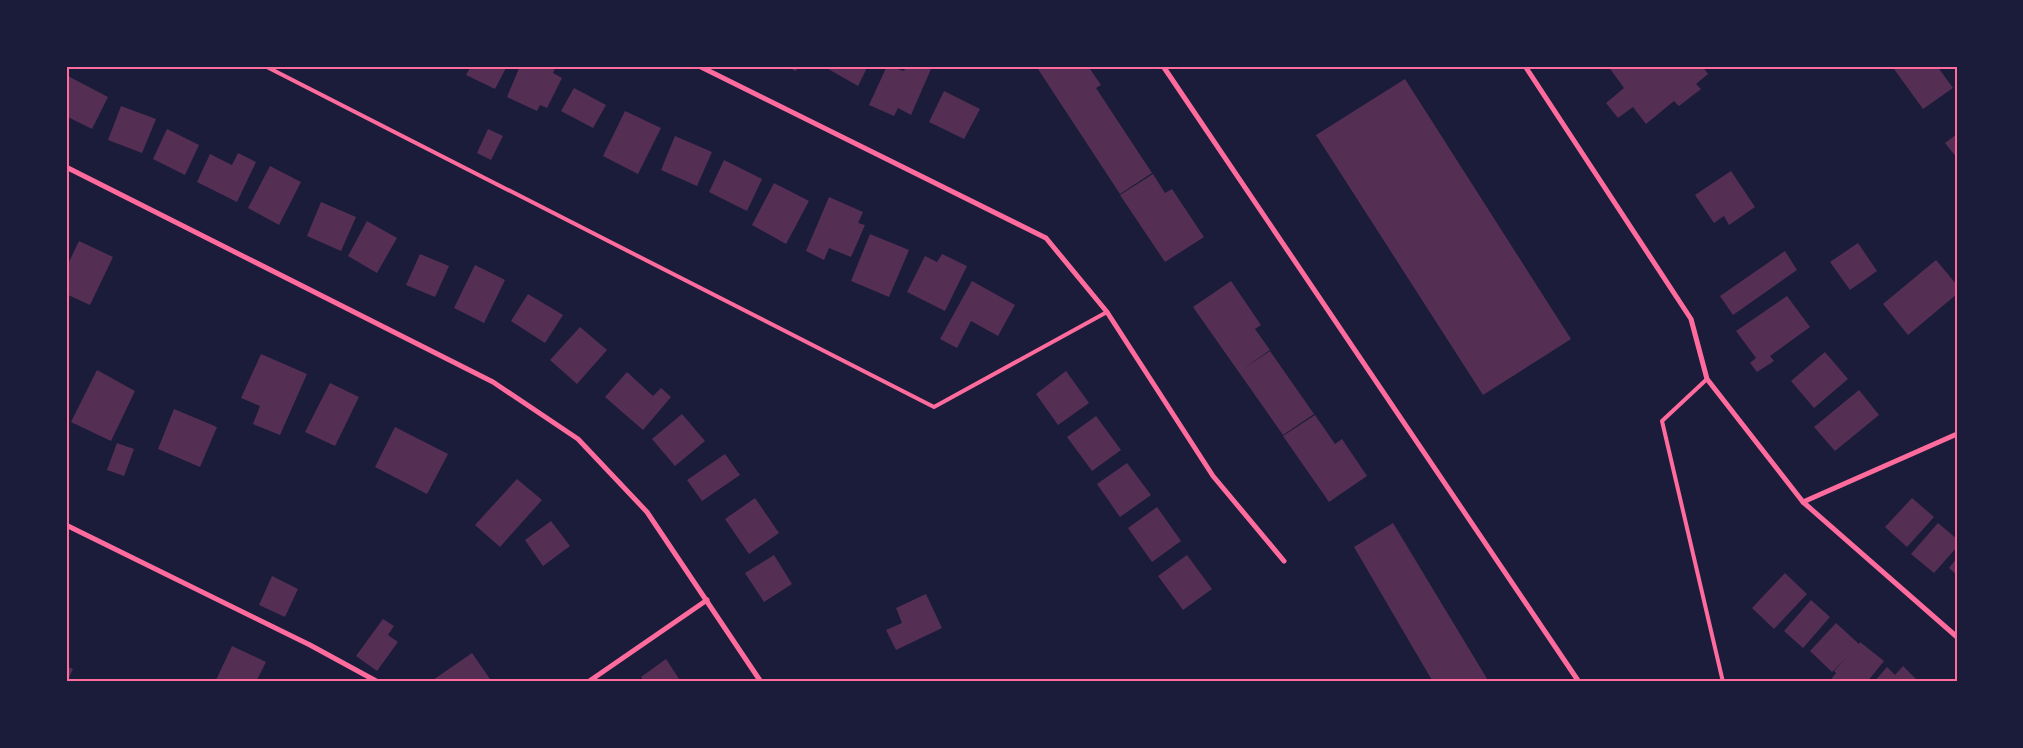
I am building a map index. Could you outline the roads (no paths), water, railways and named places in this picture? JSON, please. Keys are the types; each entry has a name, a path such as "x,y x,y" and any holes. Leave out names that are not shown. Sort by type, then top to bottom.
{"street":[{"path":"699,66 1046,238 1108,312 1213,476 1284,561"},
{"path":"1163,66 1579,682"},
{"path":"1525,66 1691,319 1707,379 1803,502 1957,637"},
{"path":"66,167 493,382 578,439 647,512 761,682"},
{"path":"1803,502 1957,434"},
{"path":"66,525 310,645 378,682"},
{"path":"588,682 707,600"}],"lane":[{"path":"265,66 934,407 1108,312"},
{"path":"1707,379 1662,421 1723,682"}]}
